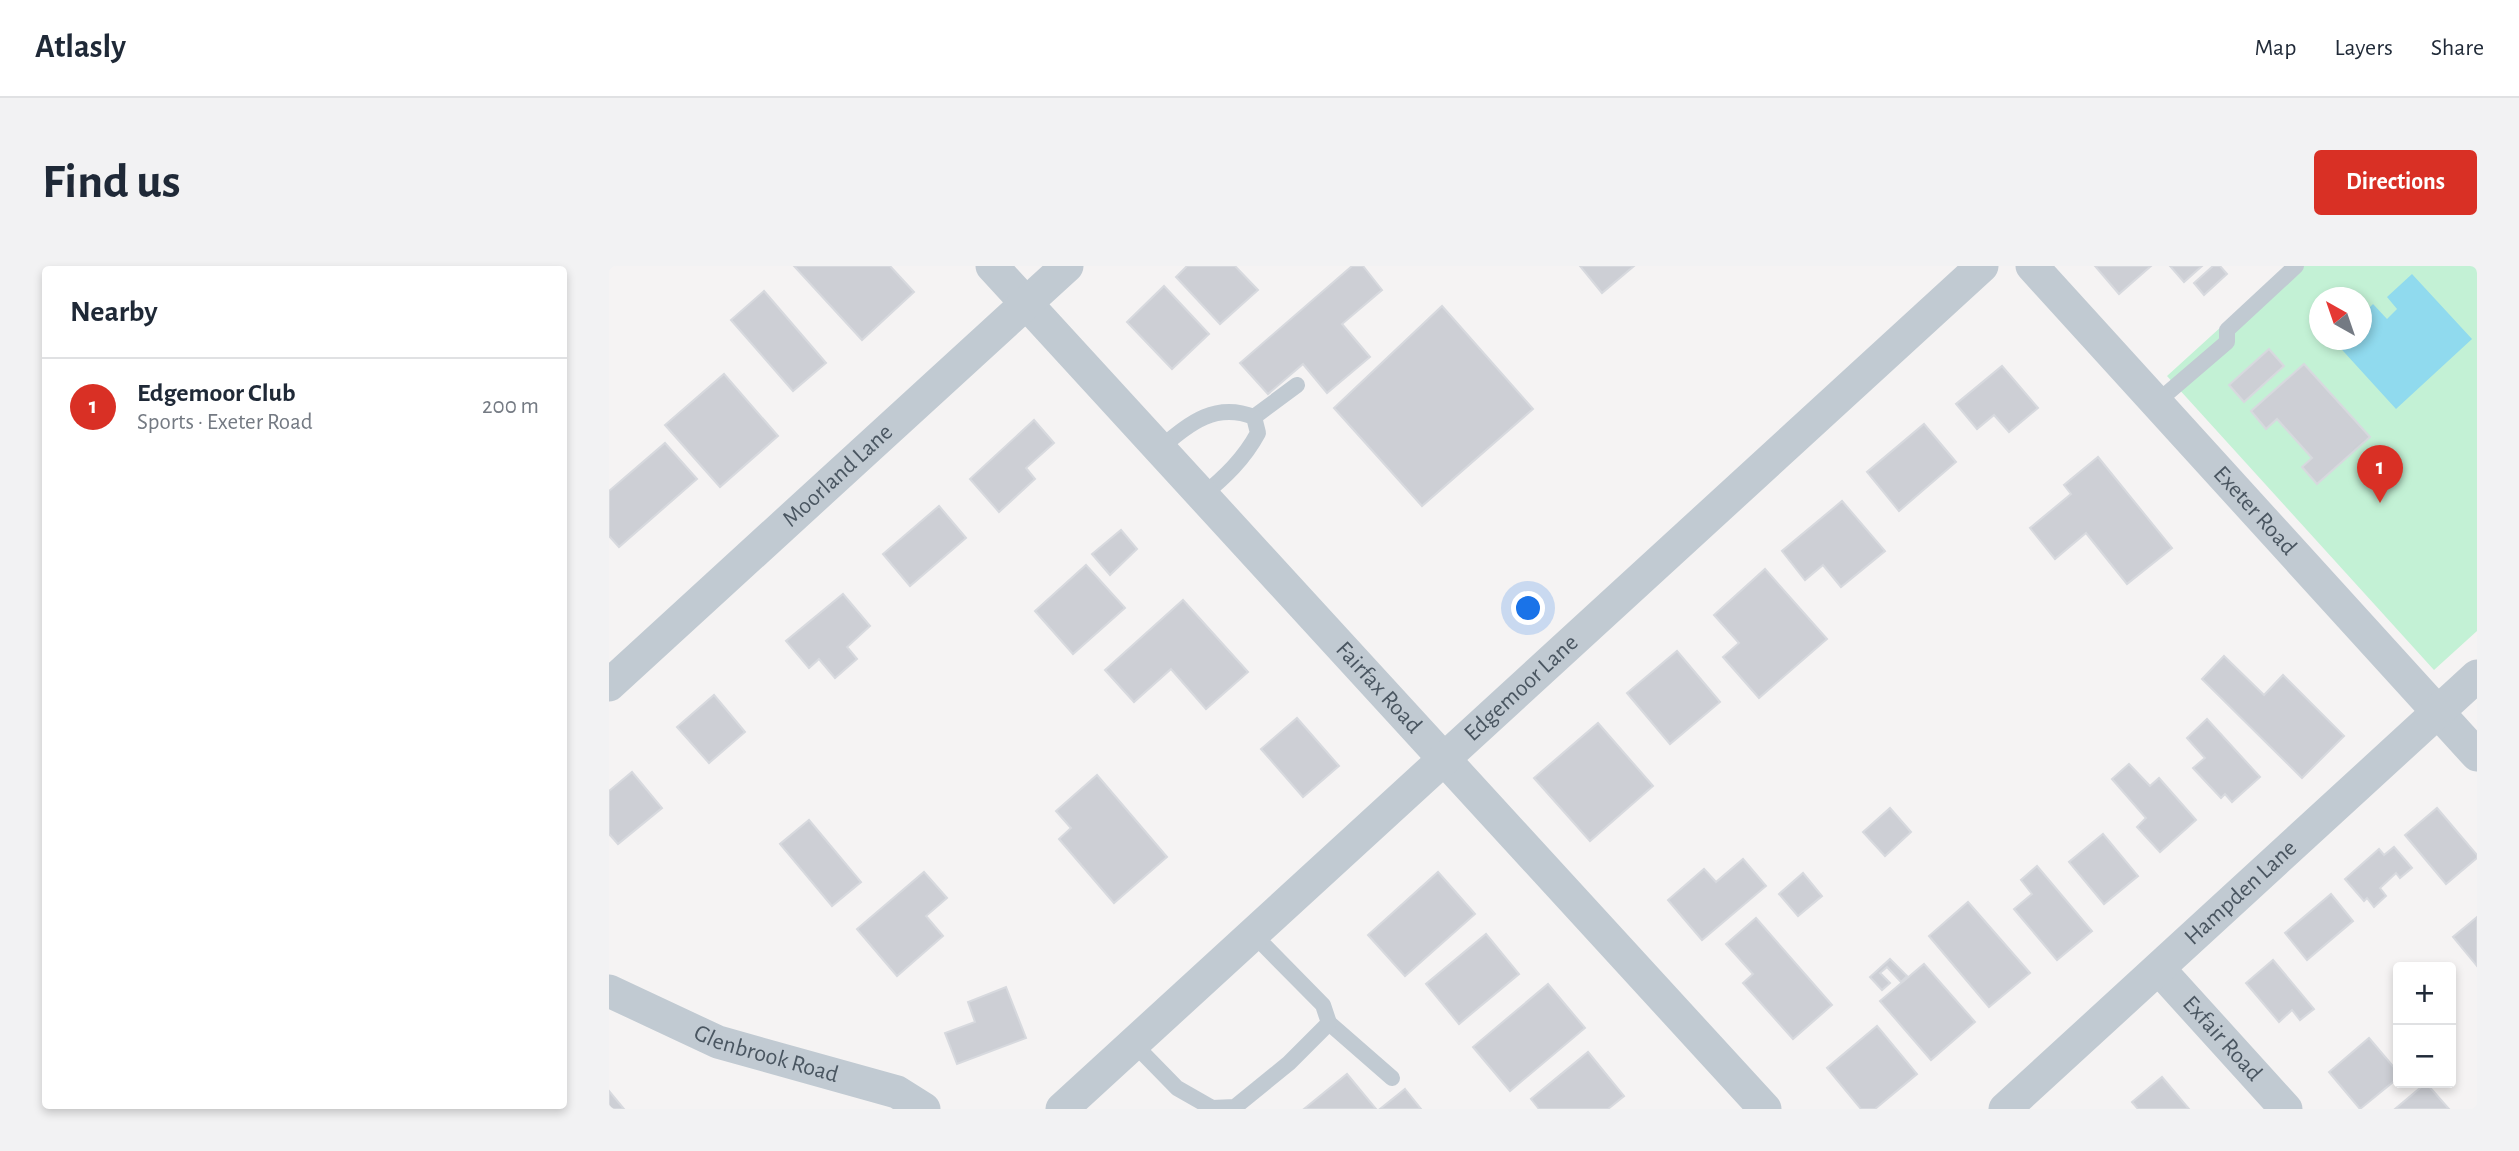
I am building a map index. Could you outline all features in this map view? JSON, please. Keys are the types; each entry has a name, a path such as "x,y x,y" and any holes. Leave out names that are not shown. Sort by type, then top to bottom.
{"street":[{"name":"Fairfax Road","path":"992,266 1765,1109"},
{"name":"Moorland Lane","path":"609,685 1067,266"},
{"name":"Edgemoor Lane","path":"1062,1109 1982,266"},
{"name":"Exeter Road","path":"2032,266 2477,755"},
{"name":"Hampden Lane","path":"2005,1109 2477,676"},
{"name":"Exfair Road","path":"2159,969 2286,1109"},
{"name":"Glenbrook Road","path":"609,991 719,1042 897,1092 924,1109"}],"lane":[{"path":"2157,402 2227,342 2227,330 2296,266"},
{"path":"1254,417 1297,385"},
{"path":"1159,449 1191,423 1219,412 1240,411 1254,417"},
{"path":"1202,496 1230,472 1247,452 1258,433 1254,417"},
{"path":"1254,934 1323,1005 1329,1023 1391,1078"},
{"path":"1134,1044 1177,1088 1212,1108 1235,1107 1290,1063 1329,1023"}],"green space":[{"path":"2288,266 2477,266 2477,631 2434,670 2167,376"}],"water":[{"path":"2412,274 2472,339 2396,409 2342,350 2372,350 2372,305 2387,319 2397,309 2387,297"}],"building":[{"path":"794,266 890,266 914,292 862,340"},
{"path":"1187,266 1235,266 1258,290 1220,324 1176,277"},
{"path":"1352,266 1363,266 1382,290 1342,324 1370,357 1327,393 1303,364 1268,394 1240,363"},
{"path":"1580,266 1634,266 1602,293"},
{"path":"2095,266 2151,266 2119,294"},
{"path":"2170,266 2202,266 2184,282"},
{"path":"2213,266 2220,266 2227,274 2204,295 2194,283"},
{"path":"1164,286 1209,334 1172,369 1127,322"},
{"path":"764,291 826,363 793,391 731,320"},
{"path":"1442,306 1533,409 1422,506 1334,408"},
{"path":"2269,349 2284,366 2244,402 2229,385"},
{"path":"2304,364 2370,437 2317,484 2302,467 2312,458 2277,419 2266,429 2251,411"},
{"path":"2002,366 2038,408 2009,432 1994,415 1977,429 1956,404"},
{"path":"724,374 778,436 720,487 665,425"},
{"path":"1034,420 1054,443 1026,468 1035,479 999,512 970,479"},
{"path":"1924,424 1956,462 1899,511 1867,472"},
{"path":"665,443 697,479 619,547 609,536 609,491"},
{"path":"2098,457 2172,548 2127,584 2086,533 2055,559 2030,528 2071,494 2064,485"},
{"path":"1842,501 1885,551 1841,587 1823,565 1805,580 1782,551"},
{"path":"939,506 966,538 910,586 883,554"},
{"path":"1121,530 1137,549 1110,575 1092,554"},
{"path":"1086,565 1125,608 1073,654 1035,611"},
{"path":"1765,569 1827,639 1759,698 1723,657 1739,643 1714,615"},
{"path":"843,594 870,626 847,647 857,659 835,678 819,659 809,668 786,641"},
{"path":"1183,600 1248,672 1206,709 1171,669 1134,702 1105,670"},
{"path":"1677,651 1720,702 1670,744 1627,693"},
{"path":"2224,656 2264,695 2283,675 2344,736 2302,778 2202,679"},
{"path":"714,695 745,732 709,763 677,727"},
{"path":"1297,718 1339,766 1303,797 1261,749"},
{"path":"2207,719 2260,777 2232,802 2225,794 2221,798 2193,768 2205,758 2187,738"},
{"path":"1598,723 1653,786 1590,841 1534,778"},
{"path":"2129,764 2150,786 2159,778 2196,820 2160,852 2137,827 2146,818 2112,779"},
{"path":"632,772 662,808 618,844 609,834 609,791"},
{"path":"1097,775 1167,857 1114,903 1059,839 1071,828 1056,811"},
{"path":"1890,808 1911,832 1885,856 1863,832"},
{"path":"2437,808 2477,855 2477,858 2446,884 2405,835"},
{"path":"809,820 861,882 832,906 780,844"},
{"path":"2103,834 2138,876 2104,904 2069,862"},
{"path":"2394,847 2412,868 2400,878 2396,873 2380,888 2386,896 2374,907 2367,898 2364,901 2345,879 2379,849 2384,855"},
{"path":"1743,859 1766,886 1702,940 1668,900 1704,869 1716,882"},
{"path":"2037,866 2092,931 2057,960 2014,909 2032,894 2021,880"},
{"path":"924,872 947,898 926,916 943,936 897,976 857,929"},
{"path":"1438,872 1475,914 1405,976 1368,935"},
{"path":"1803,873 1822,896 1798,916 1779,894"},
{"path":"2331,894 2353,921 2307,960 2285,933"},
{"path":"1968,902 2030,973 1989,1007 1929,936"},
{"path":"2477,917 2477,966 2453,937"},
{"path":"1756,918 1832,1005 1793,1039 1743,983 1753,974 1726,944"},
{"path":"1486,934 1519,974 1459,1024 1426,984"},
{"path":"1890,959 1907,976 1901,982 1887,967 1880,973 1890,983 1882,990 1870,977"},
{"path":"2273,960 2314,1009 2300,1020 2292,1010 2279,1022 2246,983"},
{"path":"1924,964 1975,1022 1931,1060 1880,1001"},
{"path":"1548,984 1585,1028 1510,1091 1473,1047"},
{"path":"1006,987 1026,1038 957,1064 945,1033 975,1022 968,1002"},
{"path":"1877,1026 1917,1074 1875,1109 1861,1109 1827,1068"},
{"path":"2369,1038 2393,1066 2393,1082 2360,1109 2329,1072"},
{"path":"1588,1052 1624,1096 1608,1109 1539,1109 1531,1099"},
{"path":"1347,1074 1376,1109 1304,1109"},
{"path":"2162,1077 2189,1109 2138,1109 2132,1102"},
{"path":"2420,1088 2430,1088 2449,1109 2395,1109"},
{"path":"1405,1089 1421,1109 1380,1109"},
{"path":"609,1091 624,1109 609,1109"}],"place":[{"name":"Edgemoor Club","path":"2380,503"}]}
